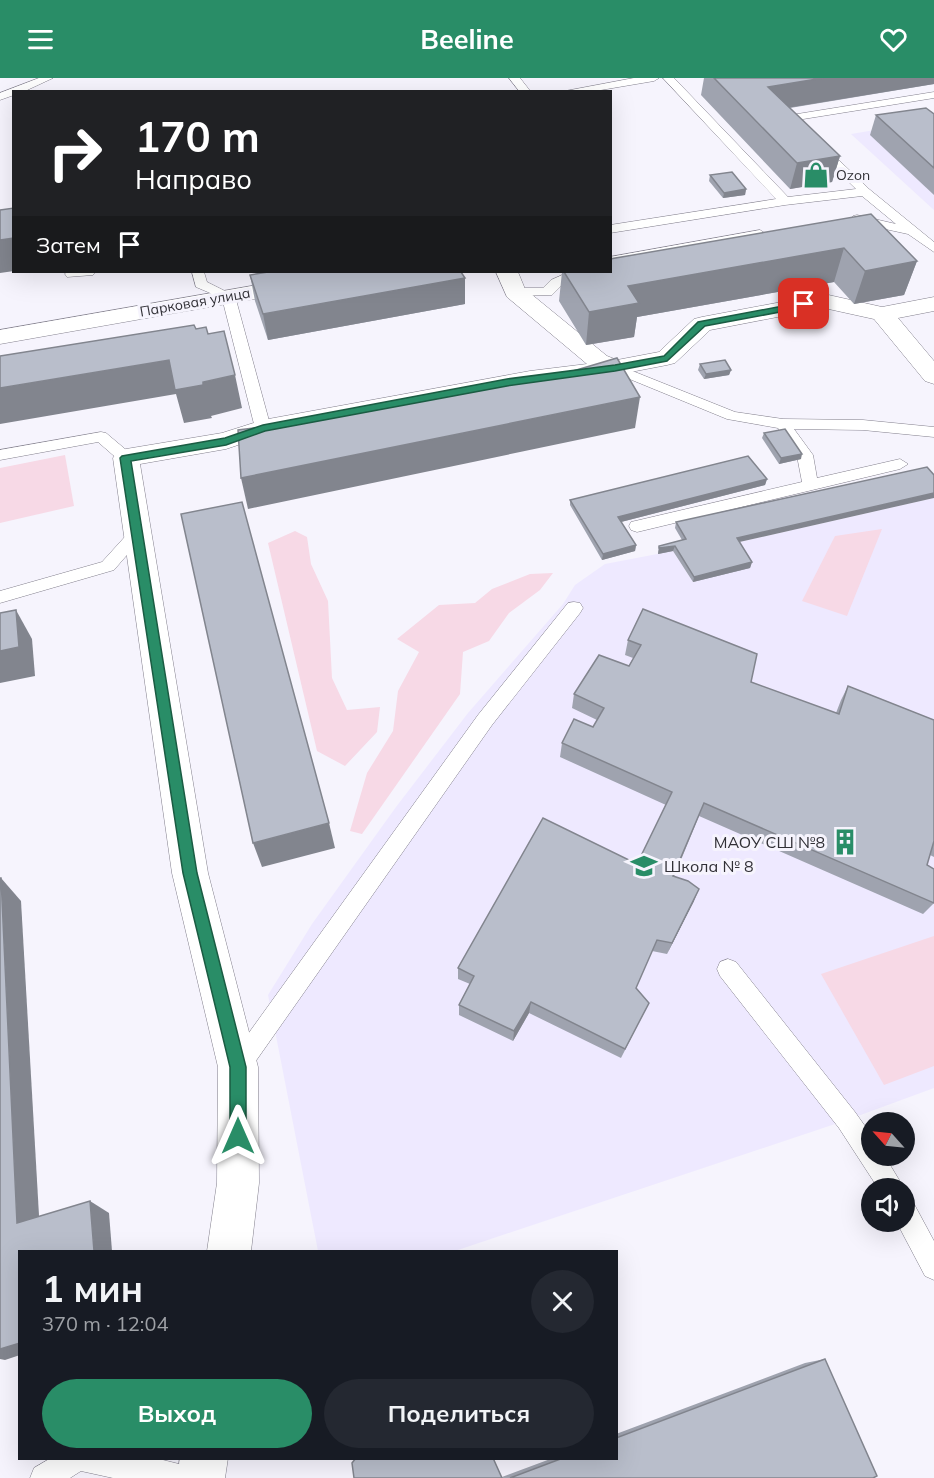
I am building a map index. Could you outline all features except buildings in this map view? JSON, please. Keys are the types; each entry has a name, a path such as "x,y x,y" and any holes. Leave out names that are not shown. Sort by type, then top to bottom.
{"street":[{"name":"Парковая улица","path":"0,337 228,296 321,282"},
{"path":"511,282 598,361 615,368"},
{"path":"229,1250 238,1183 238,1067 190,873 126,458 226,441 263,428 530,379 615,368 667,358 702,324 824,301 882,314 934,304"},
{"path":"882,314 934,376"},
{"path":"201,1478 204,1460"}],"lane":[{"path":"18,90 48,78"},
{"path":"514,78 524,90"},
{"path":"578,90 654,78"},
{"path":"668,78 785,201"},
{"path":"934,95 789,118 865,192 934,248"},
{"path":"612,229 785,201 865,192"},
{"path":"846,221 857,219 912,231"},
{"path":"612,261 779,231"},
{"path":"72,274 80,273"},
{"path":"198,273 201,284 228,296 263,428"},
{"path":"511,282 547,292 556,283 576,273"},
{"path":"615,368 732,416 783,424 863,425 934,432"},
{"path":"783,424 805,454 810,485"},
{"path":"0,455 101,437 126,458"},
{"path":"637,526 900,464"},
{"path":"0,597 108,566 137,534"},
{"path":"238,1067 484,720 574,608"},
{"path":"728,969 847,1120 885,1178"},
{"path":"915,1232 934,1267"},
{"path":"44,1478 74,1460"},
{"path":"93,1460 185,1478"}],"shaded area":[{"path":"934,120 934,210 851,134"},
{"path":"65,455 74,506 0,523 0,468"},
{"name":"Школа № 8","path":"934,498 934,1088 869,1112 861,1112 861,1115 847,1120 458,1250 318,1250 268,995 312,924 396,807 468,713 563,604 575,585 605,564 673,551 693,582 749,568 735,543"},
{"path":"882,529 847,616 802,601 835,536"},
{"path":"295,531 307,537 311,564 328,601 332,678 347,710 380,707 377,732 345,766 317,751 268,543"},
{"path":"553,573 540,590 509,613 489,641 463,652 460,694 362,834 350,831 367,773 393,731 398,691 419,652 397,639 439,605 475,603 492,589 530,574"},
{"path":"934,936 934,1066 884,1085 821,974"}],"place":[{"name":"Ozon","path":"816,175"},
{"name":"МАОУ СШ №8","path":"845,842"},
{"name":"Школа № 8","path":"644,866"}],"route":[{"path":"238,1136 238,1067 190,873 126,458 226,441 263,428 530,379 615,368 667,358 702,324 804,304"}]}
